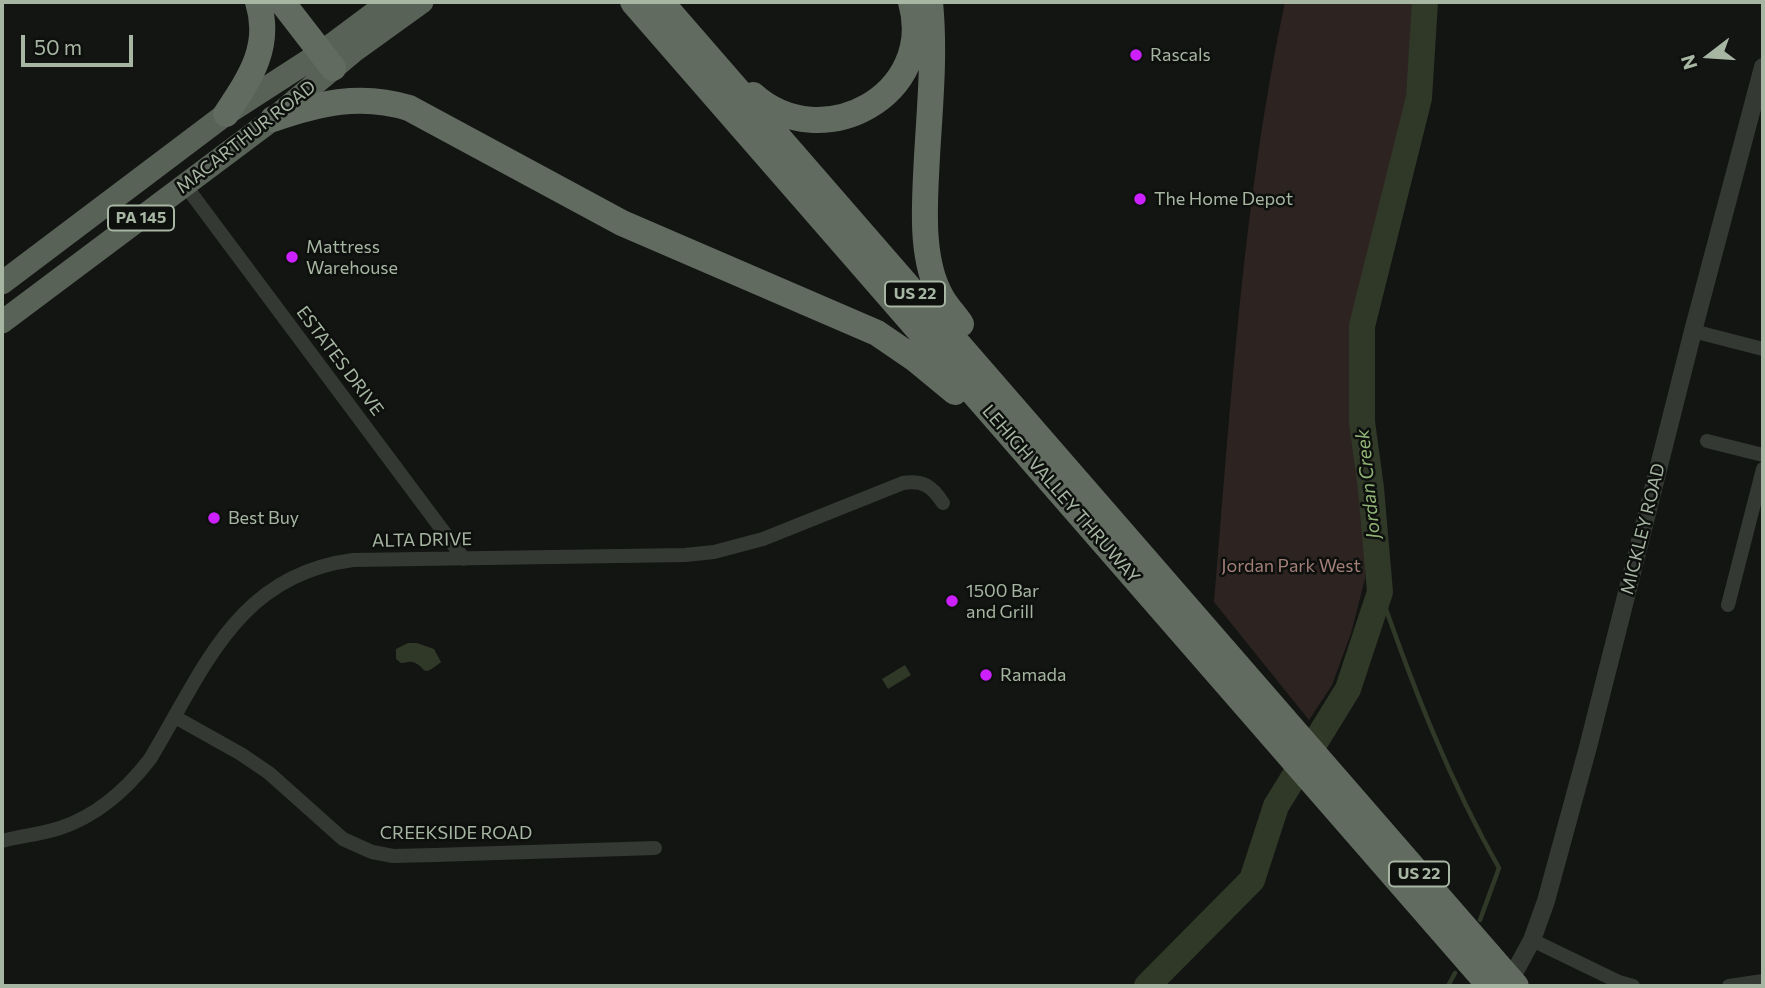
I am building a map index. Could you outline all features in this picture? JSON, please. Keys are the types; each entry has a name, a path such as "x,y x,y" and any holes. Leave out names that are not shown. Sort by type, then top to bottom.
{"highway":[{"path":"226,114 249,79 259,56 263,28 258,2"},
{"path":"282,2 328,60"},
{"name":"MACARTHUR ROAD","path":"2,322 273,119 328,60 389,2"},
{"name":"MACARTHUR ROAD","path":"2,283 226,114 328,60 422,2"},
{"name":"LEHIGH VALLEY THRUWAY","path":"633,2 1013,440 1228,671 1344,803 1485,971 1516,986"},
{"name":"LEHIGH VALLEY THRUWAY","path":"661,2 1129,541 1228,671"},
{"path":"700,47 764,105 807,120 839,118 879,100 900,78 909,60 913,40 914,18 911,2"},
{"path":"930,2 932,56 925,222 928,254 936,284 941,297 1129,541"},
{"path":"273,119 313,106 355,100 383,101 420,112 622,223 877,333 915,359 1013,440"}],"street":[{"name":"MICKLEY ROAD","path":"1507,986 1532,940 1546,901 1763,67"},
{"name":"ESTATES DRIVE","path":"185,185 464,559"},
{"path":"1693,331 1763,349"},
{"path":"1707,441 1763,455"},
{"path":"1728,605 1763,469"},
{"name":"ALTA DRIVE","path":"2,841 61,827 118,795 137,777 150,759 225,633 246,609 286,579 306,570 353,560 685,555 714,552 763,539 888,488 916,481 930,486 943,503"},
{"name":"CREEKSIDE ROAD","path":"175,717 241,754 269,774 343,839 372,852 414,855 655,848"},
{"path":"1532,940 1633,986"},
{"path":"1728,986 1763,981"}],"green space":[{"name":"Jordan Park West","path":"1285,2 1415,2 1411,74 1402,132 1355,321 1354,399 1365,524 1365,579 1351,633 1332,685 1309,720 1214,602 1240,301 1259,151"}],"shaded area":[{"path":"408,643 434,649 441,662 426,671 412,662 401,663 396,659 396,649"},
{"path":"905,665 911,675 888,689 882,679"}],"waterway":[{"name":"Jordan Creek","path":"1147,986 1252,880 1276,806 1348,689 1380,592 1362,422 1362,326 1419,98 1425,2"},
{"path":"1380,592 1433,733 1499,868 1480,920"},
{"path":"1448,986 1455,973"}],"place":[{"name":"Rascals","path":"1136,55"},
{"name":"The Home Depot","path":"1140,199"},
{"name":"Mattress Warehouse","path":"292,257"},
{"name":"Best Buy","path":"214,518"},
{"name":"1500 Bar and Grill","path":"952,601"},
{"name":"Ramada","path":"986,675"}]}
